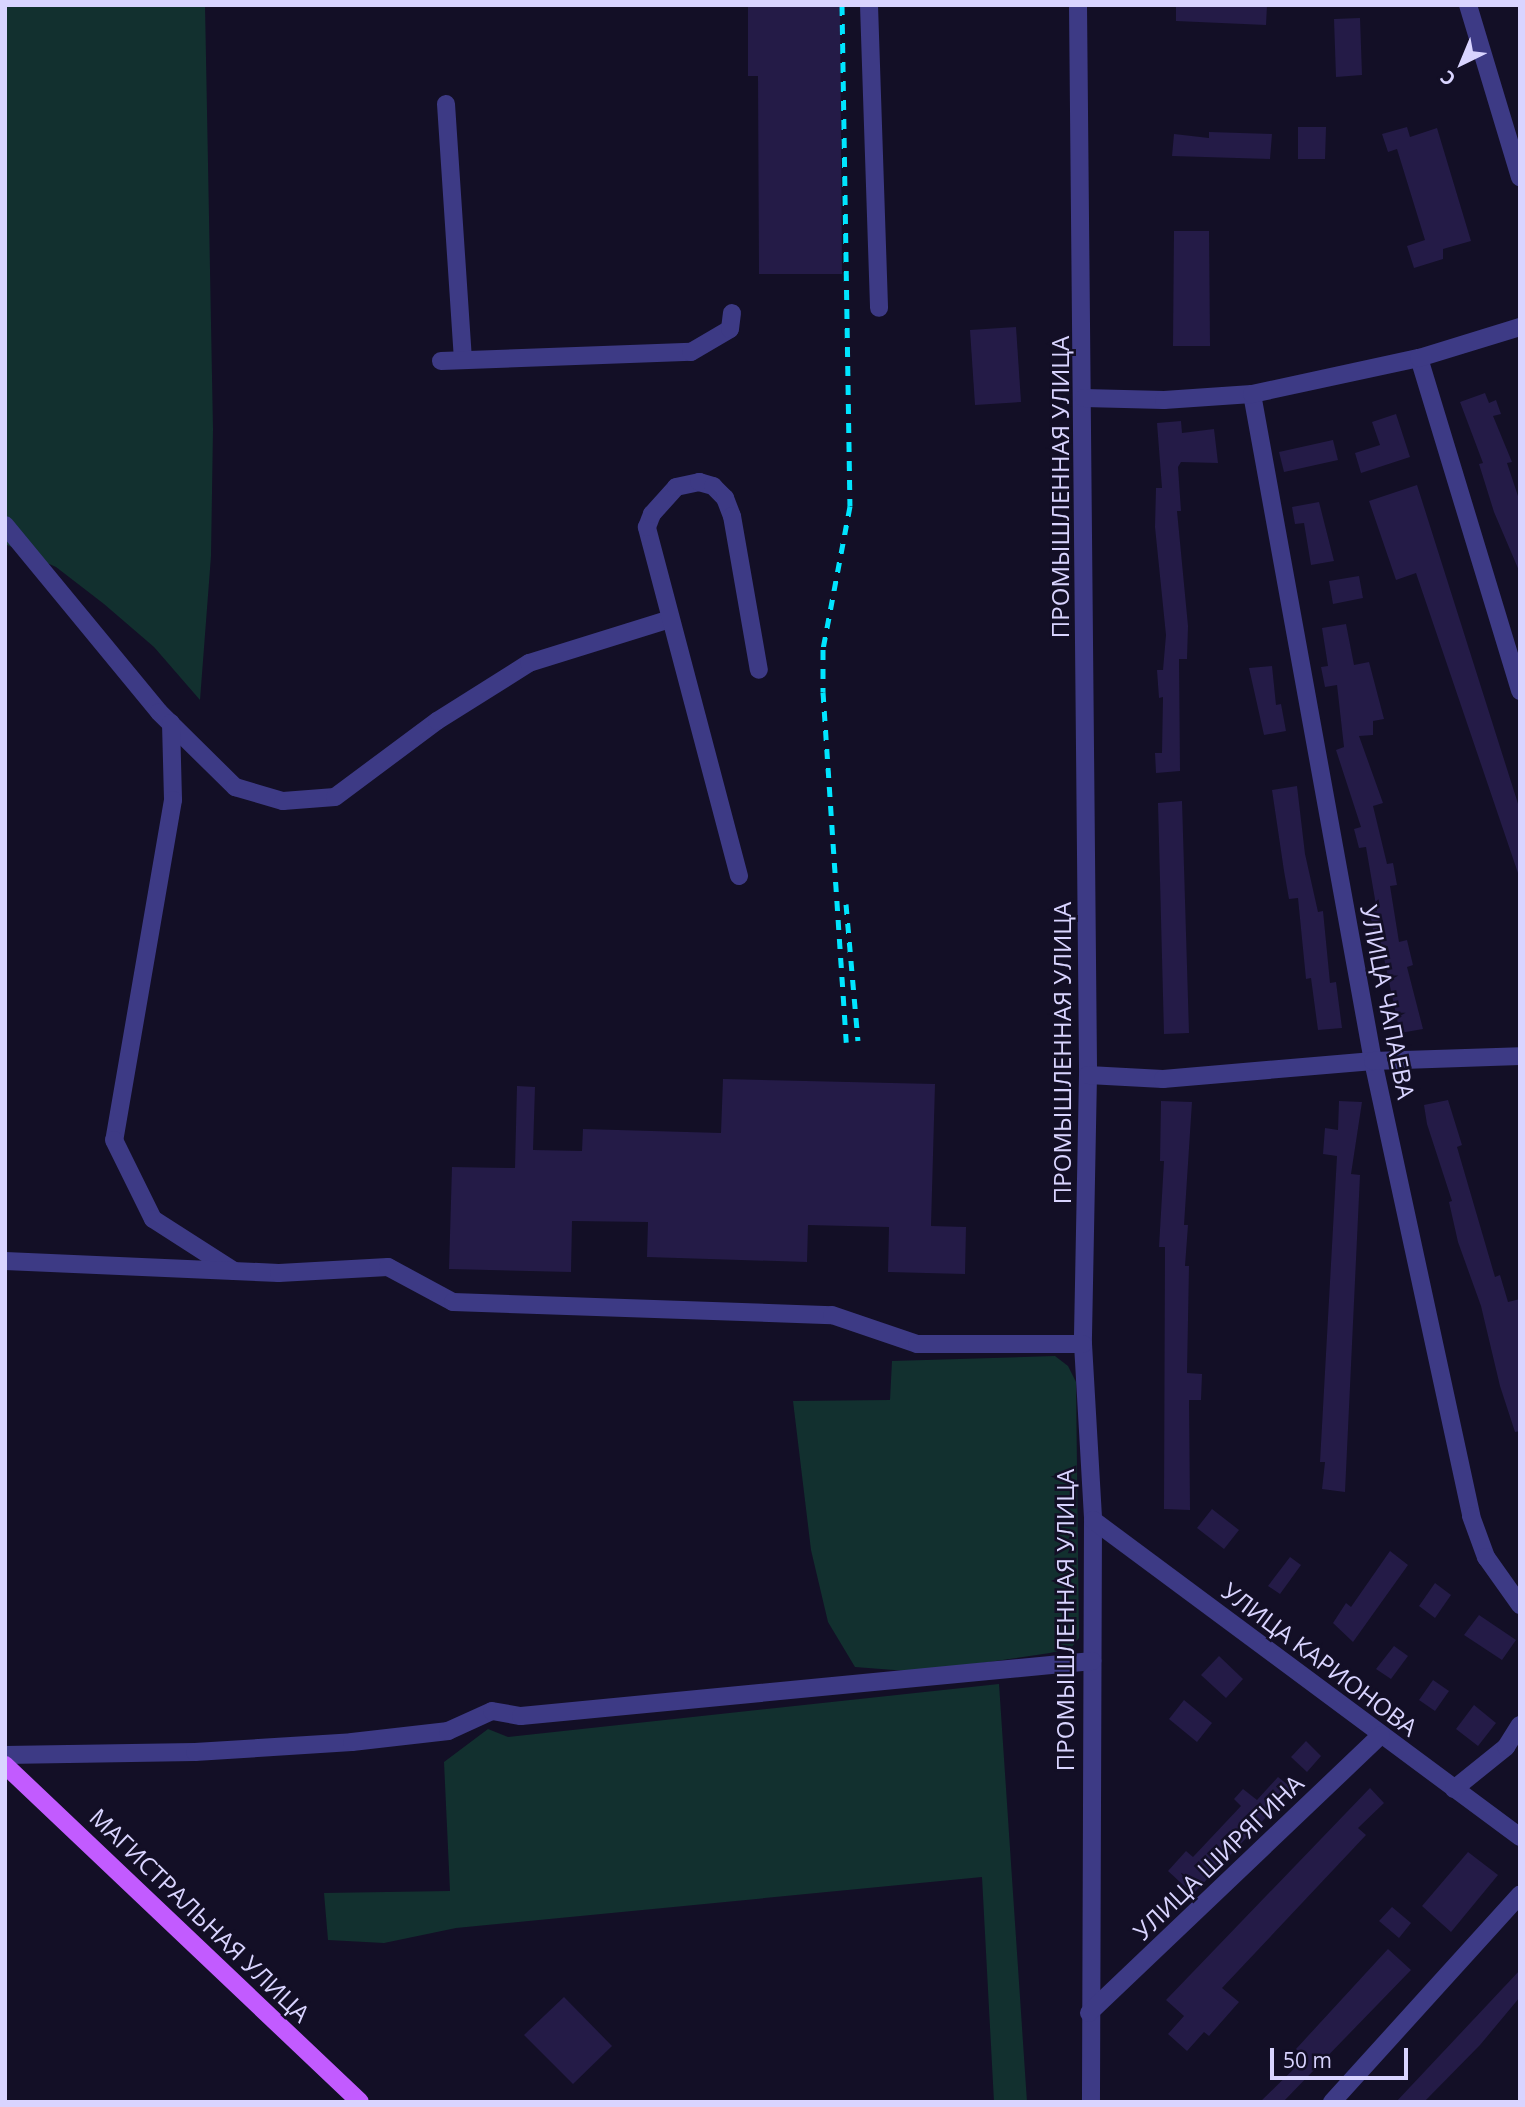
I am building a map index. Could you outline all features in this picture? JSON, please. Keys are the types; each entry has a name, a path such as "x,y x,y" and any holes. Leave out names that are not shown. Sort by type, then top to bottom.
{"main road":[{"name":"МАГИСТРАЛЬНАЯ УЛИЦА","path":"5,1765 360,2102"}],"street":[{"path":"869,5 879,308"},
{"name":"ПРОМЫШЛЕННАЯ УЛИЦА","path":"1078,5 1084,398 1088,1075 1083,1344 1093,1520 1089,2013 1091,2102"},
{"path":"1468,5 1520,177"},
{"path":"446,104 463,359"},
{"path":"441,360 691,352 730,329 732,313"},
{"path":"1084,398 1164,400 1252,394 1419,358 1520,327"},
{"path":"1419,358 1520,691"},
{"name":"УЛИЦА ЧАПАЕВА","path":"1252,394 1373,1061 1471,1516 1486,1557 1520,1605"},
{"path":"739,876 648,527 669,492 699,482 713,486 732,516 759,670"},
{"path":"5,525 171,723 235,787 284,801 335,797 437,722 529,663 670,619"},
{"path":"171,723 173,800 114,1140 153,1219 234,1271"},
{"path":"1088,1075 1163,1079 1373,1061 1520,1056"},
{"path":"5,1261 234,1271 388,1267 453,1301 832,1315 917,1344 1083,1344"},
{"name":"УЛИЦА КАРИОНОВА","path":"1093,1520 1520,1837"},
{"path":"5,1755 195,1752 352,1742 448,1731 492,1710 521,1716 1092,1661"},
{"path":"1454,1789 1506,1747 1520,1725"},
{"name":"УЛИЦА ШИРЯГИНА","path":"1089,2013 1381,1735"},
{"path":"1332,2102 1520,1895"}],"green space":[{"path":"5,5 205,5 213,429 211,556 200,700 154,647 104,604 56,567 5,544"},
{"path":"1055,1356 1068,1366 1076,1382 1079,1638 1071,1648 1050,1653 920,1672 855,1667 828,1622 811,1550 793,1401 890,1400 892,1361"},
{"path":"999,1684 1027,2102 994,2102 982,1877 456,1928 384,1943 328,1940 324,1893 450,1891 444,1762 488,1729 508,1737"}],"building":[{"path":"748,5 840,5 842,274 759,274 758,76 748,76"},
{"path":"1176,5 1267,5 1266,25 1176,21"},
{"path":"1360,18 1362,75 1336,77 1334,19"},
{"path":"1298,127 1326,127 1325,159 1298,159"},
{"path":"1407,127 1410,137 1437,128 1471,241 1443,249 1443,259 1414,268 1407,246 1425,240 1397,149 1388,152 1382,134"},
{"path":"1209,132 1272,134 1270,159 1172,156 1174,134 1209,138"},
{"path":"1174,231 1209,231 1210,346 1173,346"},
{"path":"1016,327 1021,402 975,405 970,330"},
{"path":"1485,393 1489,403 1496,400 1501,414 1493,416 1512,462 1507,463 1520,502 1520,573 1494,512 1479,464 1483,463 1460,402"},
{"path":"1396,414 1410,457 1361,473 1355,453 1380,445 1372,422"},
{"path":"1181,421 1182,433 1214,429 1218,463 1181,462 1178,467 1181,511 1177,511 1188,626 1187,659 1179,659 1180,771 1156,773 1155,753 1162,753 1163,697 1159,698 1157,670 1163,670 1166,635 1155,527 1156,488 1162,488 1157,423"},
{"path":"1333,440 1338,460 1284,472 1279,452"},
{"path":"1417,485 1520,810 1520,879 1416,573 1396,580 1369,501"},
{"path":"1319,502 1334,561 1311,565 1304,523 1295,524 1292,507"},
{"path":"1359,576 1363,598 1333,604 1329,581"},
{"path":"1346,624 1354,665 1369,662 1384,719 1373,721 1373,735 1359,736 1383,803 1373,806 1387,864 1393,863 1397,885 1390,886 1399,942 1407,940 1413,965 1407,967 1423,1029 1400,1033 1378,930 1373,930 1370,912 1377,911 1366,847 1359,848 1354,829 1361,827 1336,750 1344,747 1337,685 1325,687 1321,667 1328,666 1322,628"},
{"path":"1272,666 1276,705 1281,704 1286,731 1264,735 1249,668"},
{"path":"1297,786 1305,854 1318,912 1323,911 1330,983 1336,982 1342,1028 1318,1030 1311,978 1306,979 1298,898 1289,899 1272,790"},
{"path":"1182,801 1189,1033 1164,1034 1158,803"},
{"path":"723,1079 935,1084 931,1226 966,1227 965,1274 888,1272 889,1227 808,1225 807,1262 647,1257 648,1222 572,1221 571,1272 449,1269 452,1167 515,1168 517,1086 535,1087 533,1150 582,1151 583,1129 721,1133"},
{"path":"1448,1100 1462,1145 1457,1147 1495,1277 1500,1275 1508,1302 1520,1299 1520,1431 1515,1432 1500,1386 1481,1306 1458,1242 1449,1202 1452,1201 1427,1124 1424,1105"},
{"path":"1161,1101 1192,1102 1184,1225 1188,1225 1185,1266 1189,1266 1187,1373 1202,1374 1201,1400 1189,1400 1190,1510 1164,1509 1165,1247 1159,1247 1164,1161 1160,1161"},
{"path":"1339,1101 1362,1102 1351,1174 1360,1175 1345,1492 1322,1489 1325,1462 1320,1462 1337,1156 1323,1154 1325,1128 1338,1130"},
{"path":"1212,1509 1239,1530 1224,1549 1197,1528"},
{"path":"1390,1551 1408,1565 1353,1642 1333,1623 1346,1603 1351,1607"},
{"path":"1290,1557 1301,1565 1280,1594 1268,1586"},
{"path":"1435,1583 1451,1595 1435,1618 1419,1606"},
{"path":"1479,1615 1516,1640 1502,1660 1464,1635"},
{"path":"1394,1646 1408,1656 1391,1679 1376,1669"},
{"path":"1219,1656 1243,1679 1226,1698 1201,1675"},
{"path":"1433,1680 1449,1691 1435,1711 1419,1700"},
{"path":"1184,1700 1212,1723 1197,1742 1169,1719"},
{"path":"1474,1705 1496,1723 1478,1746 1456,1729"},
{"path":"1306,1741 1321,1756 1307,1772 1291,1757"},
{"path":"1278,1777 1293,1789 1193,1894 1168,1871 1186,1851 1193,1857 1241,1806 1234,1799 1243,1789 1257,1800"},
{"path":"1370,1788 1384,1803 1358,1828 1366,1835 1222,1988 1239,2002 1209,2036 1204,2032 1187,2051 1168,2034 1184,2016 1166,2000"},
{"path":"1468,1852 1498,1875 1451,1932 1422,1906"},
{"path":"1392,1907 1411,1923 1399,1938 1379,1921"},
{"path":"1388,1949 1411,1970 1283,2102 1260,2102 1305,2058 1296,2049"},
{"path":"1520,1970 1520,1997 1480,2045 1424,2102 1396,2102"},
{"path":"564,1997 612,2046 573,2084 524,2035"}],"railway":[{"path":"842,5 850,506 823,649 823,692 846,1042"},
{"path":"846,904 858,1040"}]}
